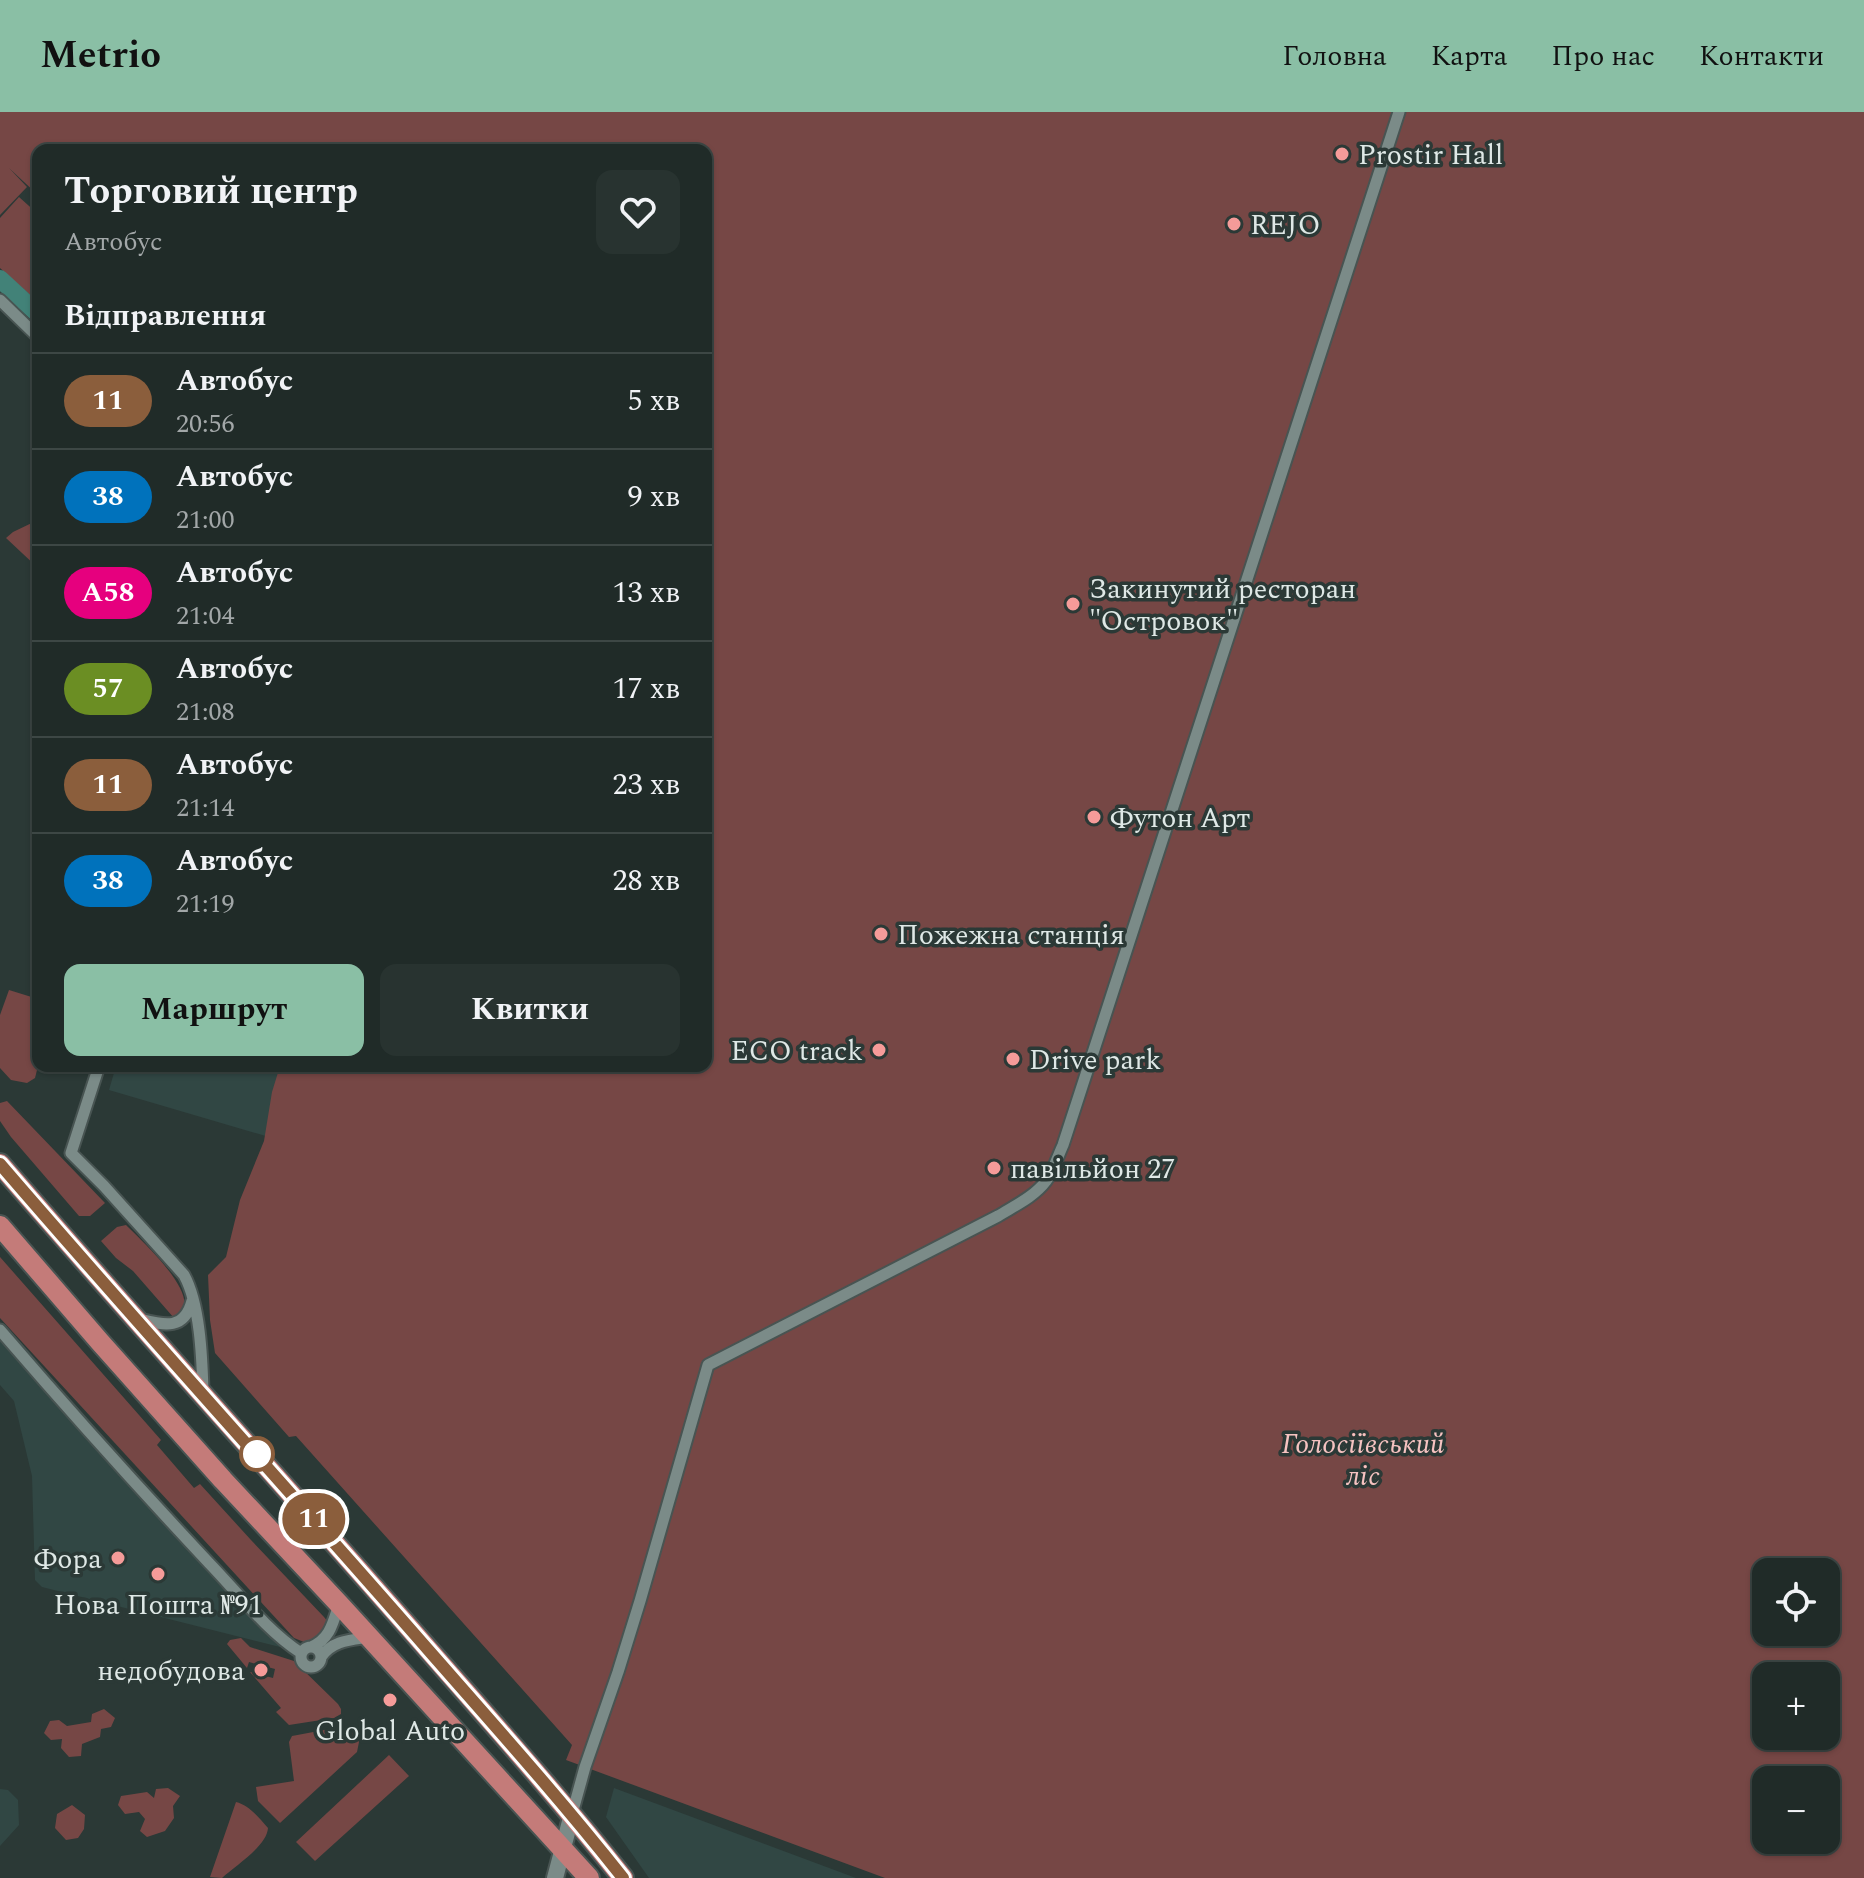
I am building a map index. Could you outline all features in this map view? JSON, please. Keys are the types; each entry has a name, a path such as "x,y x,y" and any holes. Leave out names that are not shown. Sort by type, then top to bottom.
{"highway":[{"path":"0,1164 572,1814 623,1878"},
{"path":"0,1226 223,1480 589,1878"}],"street":[{"path":"555,1878 585,1767 640,1601 708,1365 998,1216 1029,1197 1050,1173 1063,1145 1399,112"},
{"path":"0,300 32,331"},
{"path":"97,1072 71,1153 184,1275 193,1296 203,1396"},
{"path":"134,1318 159,1324 181,1320 186,1317 193,1296"},
{"path":"0,1330 103,1447 267,1623 288,1644 319,1651 321,1657"},
{"path":"339,1604 327,1636 306,1650 301,1662 309,1668 316,1666 330,1646 337,1642 370,1637"}],"shaded area":[{"path":"114,1072 288,1072 269,1137 109,1090"},
{"path":"0,1335 284,1648 42,1587 35,1580 32,1476 14,1401 0,1385"},
{"path":"614,1788 856,1878 649,1878 606,1817"},
{"path":"0,1789 8,1790 18,1800 19,1825 0,1846"}],"green space":[{"name":"Голосіївський ліс","path":"0,112 1864,112 1864,1878 885,1878 566,1760 572,1745 296,1436 289,1437 215,1353 208,1275 226,1257 240,1200 264,1141 278,1072 712,1072 712,144 32,144 32,189 9,168 27,187 0,215"},
{"path":"19,197 32,209 32,297 0,268 0,218"},
{"path":"32,523 32,562 6,538"},
{"path":"9,990 32,997 32,1072 36,1072 35,1078 27,1083 11,1080 0,1068 0,1015"},
{"path":"7,1101 105,1203 90,1216 79,1216 11,1137 0,1121 0,1103"},
{"path":"126,1225 157,1257 179,1286 184,1299 183,1310 174,1318 133,1271 101,1241 117,1227"},
{"path":"0,1257 161,1440 157,1445 194,1488 200,1484 324,1617 328,1622 323,1635 309,1644 294,1638 0,1318"},
{"path":"241,1638 250,1647 294,1661 338,1704 341,1714 334,1718 289,1725 276,1712 281,1708 250,1672 273,1678 275,1669 249,1662 247,1668 227,1644 230,1640"},
{"path":"104,1709 115,1718 111,1727 101,1729 100,1737 82,1744 81,1756 69,1757 61,1748 62,1739 51,1740 44,1733 50,1721 59,1720 67,1726 91,1722 92,1714"},
{"path":"340,1727 354,1730 359,1742 357,1752 280,1823 258,1801 256,1787 294,1781 289,1742 292,1736"},
{"path":"389,1755 409,1776 315,1861 296,1842"},
{"path":"168,1788 180,1796 173,1806 174,1818 165,1831 147,1837 140,1831 145,1819 139,1812 125,1814 118,1805 121,1796 147,1792 154,1798 156,1789"},
{"path":"236,1802 261,1820 268,1828 266,1835 256,1849 222,1878 210,1877"},
{"path":"72,1805 85,1815 84,1829 78,1838 66,1840 55,1828 57,1814"}],"waterway":[{"path":"0,279 32,308"}],"bus line":[{"name":"11","path":"0,1164 572,1814 623,1878"}],"place":[{"name":"Prostir Hall","path":"1342,154"},
{"name":"REJO","path":"1234,224"},
{"name":"Закинутий ресторан \"Островок\"","path":"1073,604"},
{"name":"Футон Арт","path":"1094,817"},
{"name":"Пожежна станція","path":"881,934"},
{"name":"ECO track","path":"879,1050"},
{"name":"Drive park","path":"1013,1059"},
{"name":"павільйон 27","path":"994,1168"},
{"name":"Фора","path":"118,1558"},
{"name":"Нова Пошта №91","path":"158,1574"},
{"name":"недобудова","path":"261,1670"},
{"name":"Global Auto","path":"390,1700"}]}
